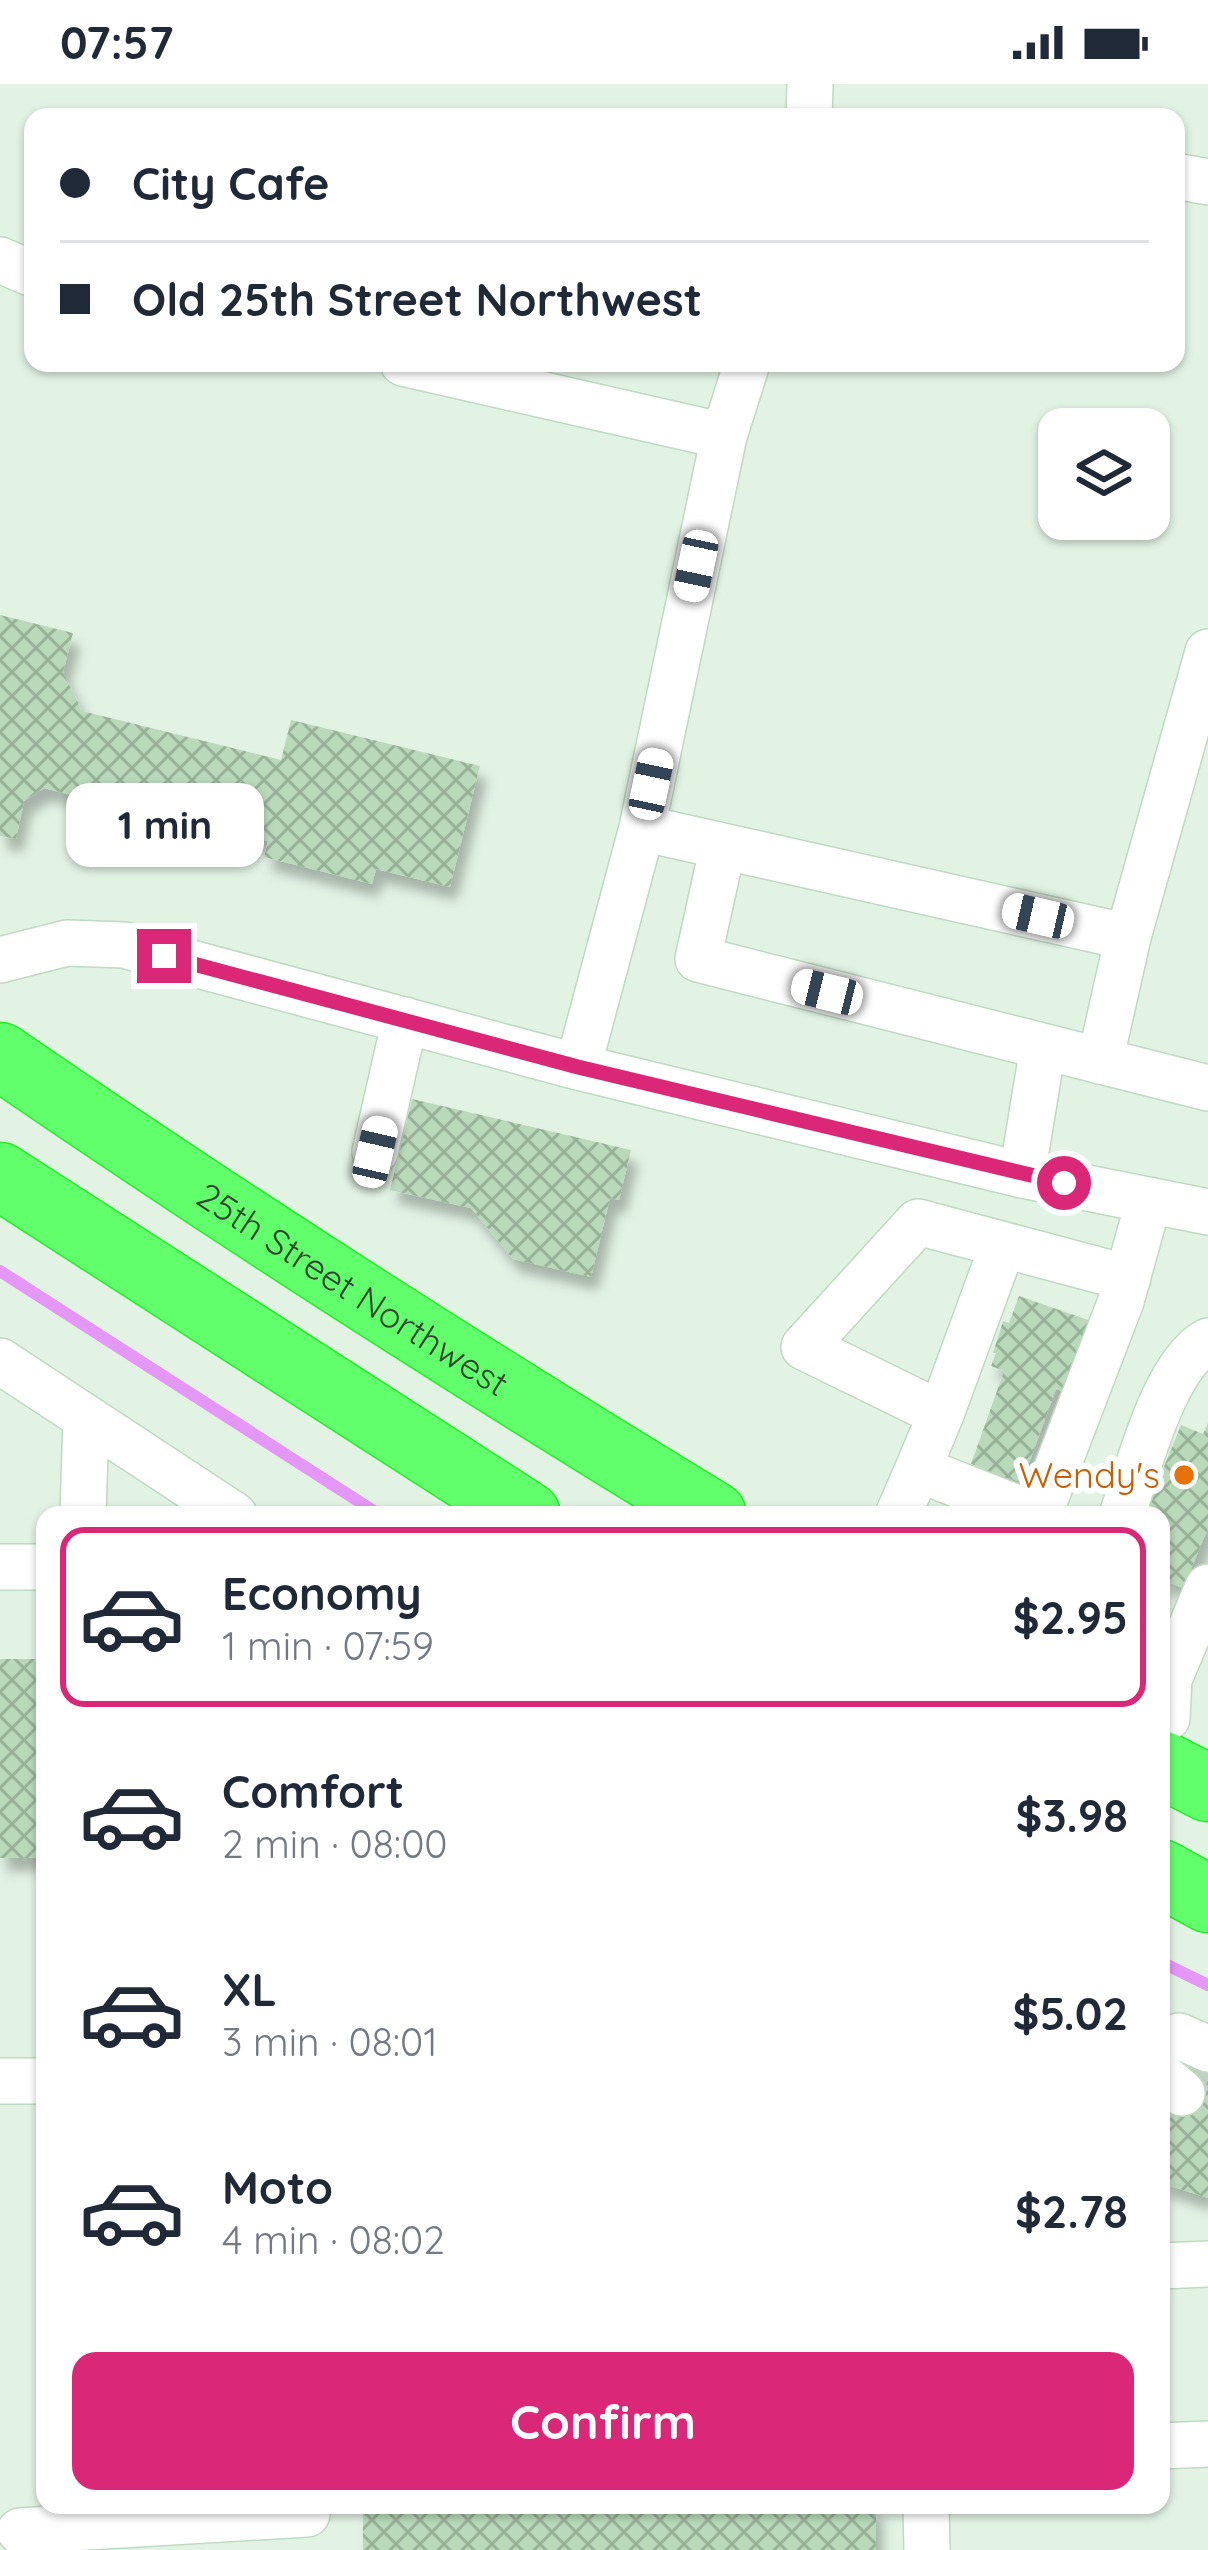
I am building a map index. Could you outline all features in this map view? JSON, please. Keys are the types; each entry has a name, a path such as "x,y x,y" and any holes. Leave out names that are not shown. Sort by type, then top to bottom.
{"highway":[{"name":"25th Street Northwest","path":"0,1056 473,1369 698,1506"},
{"path":"0,1176 513,1506"},
{"path":"1170,1746 1208,1788"},
{"path":"1170,1878 1208,1899"}],"street":[{"path":"443,372 724,436"},
{"path":"578,1067 642,828 724,436 744,372"},
{"path":"1100,1061 1128,937 1208,652"},
{"path":"642,828 1128,937"},
{"path":"723,846 698,959 1208,1088"},
{"path":"0,960 67,944 124,945 578,1067 1022,1175 1208,1212"},
{"path":"375,1152 405,1020"},
{"path":"1022,1175 1043,1046"},
{"path":"1041,1506 1121,1301 1149,1200"},
{"path":"941,1414 804,1347 918,1222 1128,1278"},
{"path":"902,1506 1003,1245"},
{"path":"1125,1506 1172,1378 1196,1348 1208,1341"},
{"path":"0,1361 220,1506"},
{"path":"1142,1506 1197,1379 1208,1370"},
{"path":"82,1506 86,1418"},
{"path":"918,1469 1014,1506"},
{"path":"0,1567 36,1568"},
{"path":"1170,1677 1208,1587"},
{"path":"1170,1731 1208,1692"},
{"path":"0,2081 36,2080"},
{"path":"1170,2266 1208,2264"},
{"path":"1170,2446 1208,2444"},
{"path":"22,2527 307,2514"},
{"path":"926,2514 927,2550"}],"building":[{"path":"0,615 73,633 63,672 82,711 281,760 291,720 480,766 450,887 376,869 372,884 264,857 268,841 172,817 168,832 88,812 91,800 44,788 24,801 16,839 0,836"},
{"path":"412,1099 631,1150 619,1200 610,1198 591,1277 513,1259 471,1208 390,1190"},
{"path":"1019,1296 1091,1321 1066,1392 1056,1389 1022,1482 1009,1478 1005,1487 982,1479 985,1469 971,1464 1004,1371 991,1366 993,1353 1003,1321 1009,1323"},
{"name":"Wendy's","path":"1208,1423 1208,1528 1183,1588 1170,1583 1170,1506 1148,1506 1181,1425 1203,1434"},
{"path":"0,1659 36,1659 36,1858 0,1858"},
{"path":"1191,2061 1208,2066 1208,2198 1170,2186 1170,2103 1177,2105"},
{"path":"363,2514 876,2514 876,2550 363,2550"}],"waterway":[{"path":"0,1271 366,1506"},
{"path":"1170,1966 1208,1985"}],"tunnel":[{"path":"1188,2072 1208,2078"}],"place":[{"name":"Wendy's","path":"1184,1475"}],"route":[{"path":"164,956 578,1067 1064,1183"}]}
